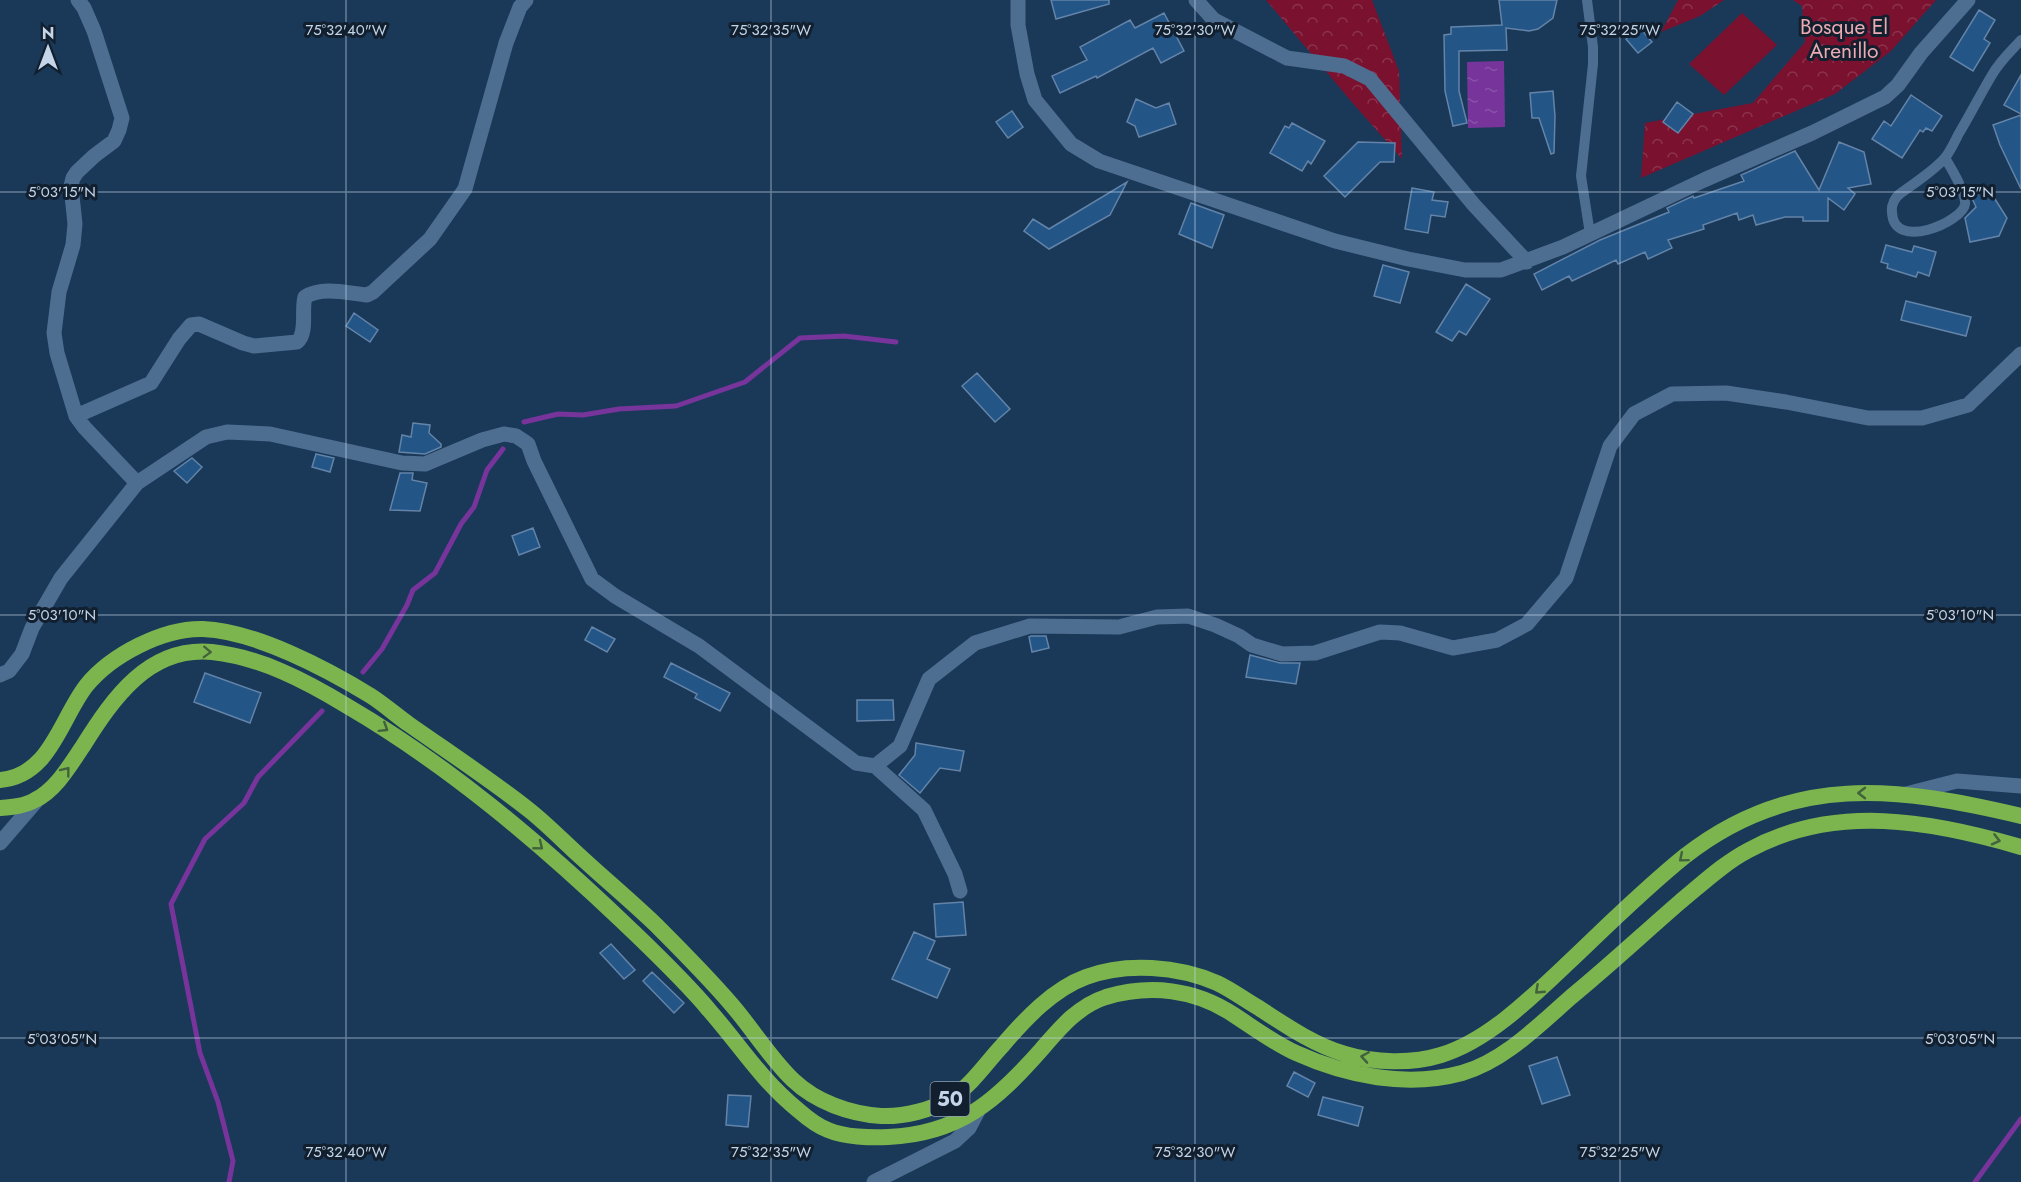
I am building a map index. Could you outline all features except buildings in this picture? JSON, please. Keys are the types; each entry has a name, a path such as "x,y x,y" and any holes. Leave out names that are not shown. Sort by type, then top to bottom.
{"highway":[{"name":"50","path":"0,780 14,779 38,764 61,730 84,688 104,668 124,653 157,638 197,628 241,634 299,658 372,697 484,776 537,816 655,924 730,1003 793,1080 819,1098 849,1111 885,1116 919,1111 951,1098 974,1078 1023,1023 1058,992 1084,977 1114,970 1153,968 1191,974 1222,985 1305,1036 1344,1054 1401,1061 1436,1057 1466,1046 1525,1004 1687,854 1728,827 1774,805 1811,796 1857,793 1905,795 1947,799 2021,816"},
{"name":"50","path":"0,808 13,807 38,799 66,773 94,728 122,692 145,668 173,655 206,651 249,658 304,682 370,719 415,747 490,806 558,862 658,955 710,1010 748,1061 779,1095 804,1115 828,1130 885,1137 922,1133 947,1127 978,1111 1023,1070 1063,1024 1078,1011 1099,999 1147,989 1183,993 1206,1000 1229,1011 1294,1052 1340,1069 1385,1079 1424,1079 1458,1074 1483,1065 1512,1046 1717,870 1749,849 1785,834 1833,822 1901,821 1971,834 2021,847"}],"street":[{"path":"78,0 94,32 122,118 114,141 77,172 71,186 75,224 73,244 58,291 54,333 57,353 76,416 137,483"},
{"path":"76,416 151,383 179,339 192,325 199,324 254,346 297,342 302,333 302,305 305,297 312,292 367,295 373,292 430,239 465,189 506,43 520,7 526,0"},
{"path":"1018,0 1018,25 1035,100 1071,144 1100,161 1335,241 1408,260 1465,270 1502,270 1527,262 1812,133 1885,97 1898,85 1921,53 1968,0"},
{"path":"1196,0 1214,20 1287,58 1344,66 1370,79 1474,205 1527,262"},
{"path":"875,766 900,746 929,679 975,643 1030,626 1119,627 1157,617 1188,616 1231,632 1252,645 1282,654 1315,653 1380,632 1400,633 1453,648 1497,640 1527,624 1566,578 1610,446 1634,414 1672,394 1726,393 1868,418 1922,418 1968,405 2021,354"},
{"path":"0,675 9,671 21,654 32,628 61,578 137,483 206,437 227,432 270,434 402,463 425,464 492,436 504,434 516,436 528,444 534,461 592,579 615,596 699,646 856,763 875,766 924,810 955,874 960,891"},
{"path":"1905,795 1957,781 2021,786"},
{"path":"0,843 38,799"},
{"path":"874,1182 955,1141 969,1128 978,1111"}],"lane":[{"path":"1587,0 1593,64 1581,176 1590,234"},
{"path":"1945,158 1964,196 1965,205 1962,211 1940,226 1918,232 1904,231 1892,218 1892,207 1898,195 1945,158 1994,72 2021,40"}],"green space":[{"path":"1266,0 1372,0 1399,71 1402,159 1350,100"},
{"path":"1678,0 1724,0 1700,16 1661,32"},
{"name":"Bosque El Arenillo","path":"1793,0 1936,0 1891,51 1835,94 1641,178 1645,123 1753,103 1805,42 1802,6"},
{"path":"1742,13 1777,45 1724,95 1689,64"}],"water":[{"path":"1504,61 1505,127 1468,128 1467,62"}],"waterway":[{"path":"524,422 558,414 583,415 619,409 676,406 745,382 800,338 844,336 896,342"},
{"path":"363,672 382,649 413,590 435,573 461,524 474,507 487,470 503,449"},
{"path":"229,1182 233,1161 218,1102 200,1053 171,904 205,839 244,803 258,777 322,711"},
{"path":"1975,1182 2021,1119"}]}
